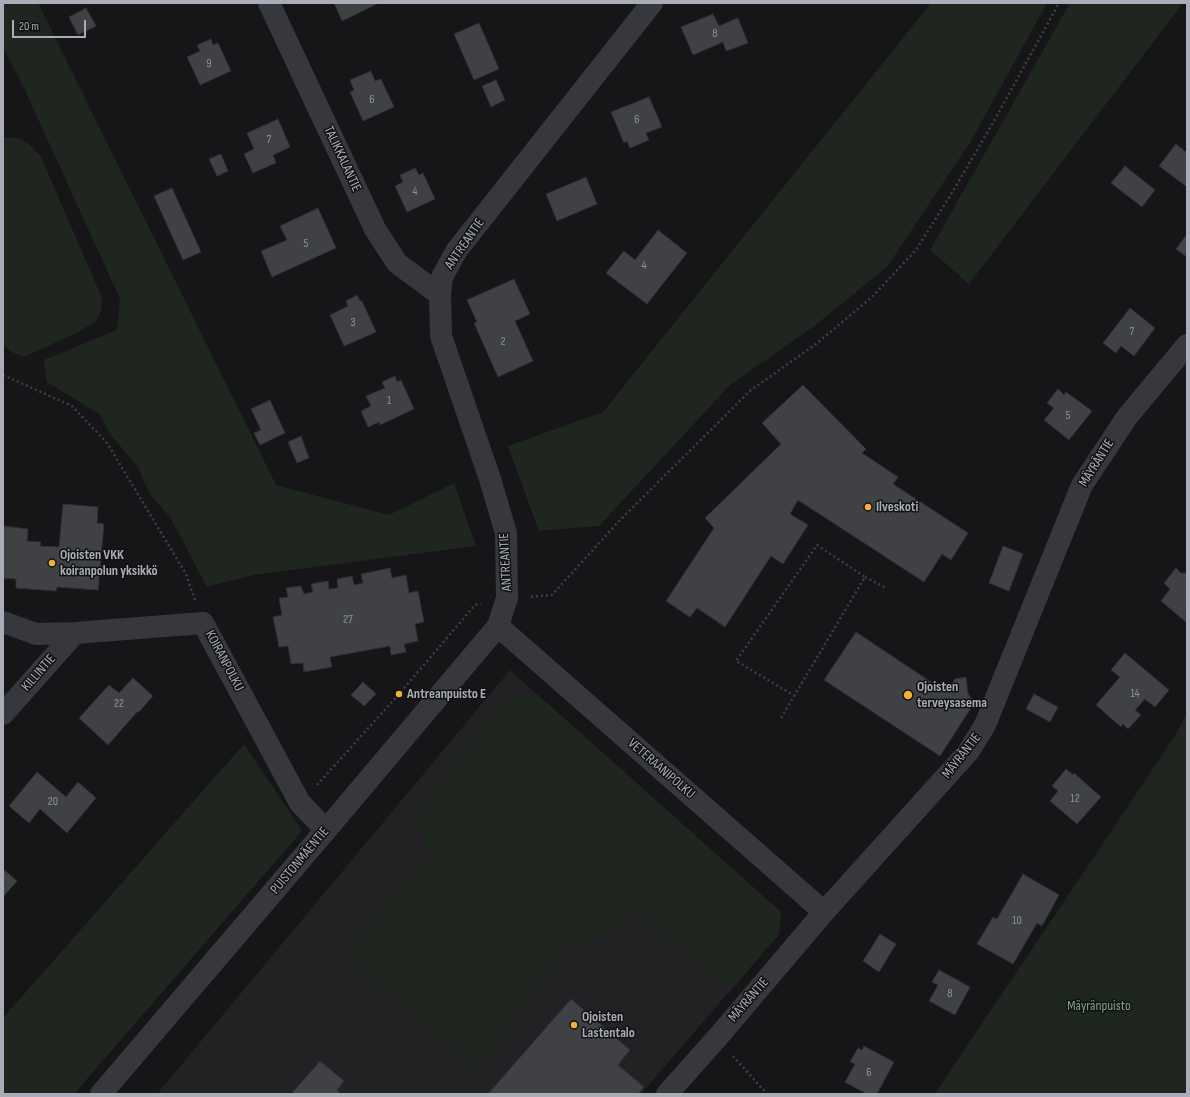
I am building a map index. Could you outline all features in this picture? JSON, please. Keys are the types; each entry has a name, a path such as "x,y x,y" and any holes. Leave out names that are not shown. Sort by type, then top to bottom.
{"street":[{"name":"TALIKKALANTIE","path":"269,3 375,229 397,263 440,295"},
{"name":"ANTREANTIE","path":"498,626 507,598 506,533 490,479 441,336 440,295 442,277 457,250 652,3"},
{"name":"MÄYRÄNTIE","path":"666,1094 717,1038 824,912 969,751 986,725 1082,485 1127,417 1187,345"},
{"name":"KOIRANPOLKU","path":"3,622 36,634 75,633 203,623 300,803 326,830"},
{"name":"VETERAANIPOLKU","path":"498,626 824,912"},
{"name":"PUISTONMÄENTIE","path":"101,1094 498,626"},
{"name":"KILLINTIE","path":"3,714 75,633"}],"path":[{"path":"300,803 399,694 475,605 507,598 552,595 620,520 751,390 816,344 866,302 916,250 950,196 994,120 1059,3"},
{"path":"3,375 72,406 107,443 186,574 203,623"},
{"path":"794,696 736,661 817,545 865,577 886,588"},
{"path":"781,718 865,577"},
{"path":"717,1038 767,1094"}],"shaded area":[{"path":"510,670 781,912 779,934 641,1094 157,1094"}],"green space":[{"path":"3,3 38,3 276,485 389,515 454,483 476,546 253,575 207,587 170,517 149,493 138,467 111,435 99,414 47,382 44,360 117,330 120,299 23,86 3,47"},
{"path":"931,3 1047,3 971,141 887,267 813,327 730,385 599,526 539,531 508,446 603,412"},
{"path":"1070,3 1183,3 969,284 930,250"},
{"path":"3,138 18,138 30,145 41,157 102,298 101,311 96,321 79,332 24,357 12,352 3,345"},
{"path":"538,695 781,912 779,934 732,989 631,909 600,939 568,943 479,1068 343,956 431,853 417,829 417,817 504,698"},
{"name":"Mäyränpuisto","path":"1187,713 1186,1094 935,1094 1174,737"},
{"path":"244,744 302,831 74,1094 3,1094 3,1018"}],"building":[{"path":"334,3 379,3 342,21"},
{"path":"86,8 96,26 78,35 69,17"},
{"path":"713,14 719,26 738,18 748,43 726,51 723,42 693,55 681,27"},
{"path":"479,23 499,69 474,80 454,34"},
{"path":"211,39 213,45 218,43 231,71 200,85 187,57 200,51 197,45"},
{"path":"371,71 375,81 381,79 394,107 363,121 350,92 354,90 350,80"},
{"path":"496,80 505,100 491,107 482,86"},
{"path":"649,97 662,127 646,133 649,140 630,148 627,141 624,143 611,112"},
{"path":"278,119 290,147 273,155 276,163 253,173 244,154 254,149 247,133"},
{"path":"1176,144 1187,153 1187,187 1159,166"},
{"path":"221,154 228,171 217,176 209,159"},
{"path":"1125,166 1155,190 1142,207 1111,183"},
{"path":"415,168 419,175 423,173 435,199 407,212 395,186 403,182 400,175"},
{"path":"586,177 597,204 557,221 546,194"},
{"path":"172,188 201,252 183,260 154,196"},
{"path":"318,208 336,248 272,277 261,251 287,240 280,226"},
{"path":"658,230 687,253 647,304 606,273 624,251 635,260"},
{"path":"1187,234 1187,257 1176,249"},
{"path":"514,279 530,314 515,321 533,361 498,377 474,323 477,322 467,300"},
{"path":"357,295 360,301 362,301 376,332 344,346 330,315 348,306 346,301"},
{"path":"1130,308 1155,328 1134,356 1121,346 1116,353 1103,343"},
{"path":"395,376 397,382 401,380 414,409 380,425 379,422 368,427 361,411 371,406 366,396 385,388 382,382"},
{"name":"Ilveskoti","path":"803,385 866,449 862,453 898,477 893,484 968,533 951,560 942,554 924,582 798,500 790,514 808,525 783,564 771,556 725,627 697,608 690,617 666,601 714,528 705,518 781,444 762,423"},
{"path":"1058,389 1064,395 1066,392 1092,411 1069,440 1044,420 1054,408 1047,403"},
{"path":"270,400 285,433 260,445 254,433 261,430 251,409"},
{"path":"301,436 309,458 297,463 288,442"},
{"name":"Ojoisten VKK koiranpolun yksikkö","path":"63,504 98,507 97,523 104,524 98,590 57,587 56,591 16,588 16,579 3,578 3,526 28,529 27,541 41,542 40,546 59,547"},
{"path":"1003,546 1023,554 1009,591 989,583"},
{"path":"390,568 392,578 406,575 409,593 418,591 424,622 415,624 418,641 404,644 406,652 391,655 390,646 330,657 332,667 304,672 303,663 291,664 288,646 279,647 273,617 282,615 279,598 288,597 286,588 301,586 304,594 313,592 311,584 328,581 329,589 338,588 337,579 352,576 354,585 363,583 361,574"},
{"path":"1176,568 1182,574 1184,572 1187,575 1186,622 1161,601 1170,589 1164,583"},
{"name":"Ojoisten terveysasema","path":"856,632 946,692 955,679 966,677 968,694 972,699 968,707 971,708 940,756 824,680"},
{"path":"1125,653 1169,690 1155,707 1145,699 1135,710 1141,715 1128,729 1123,724 1121,727 1096,705 1120,677 1111,670"},
{"path":"133,678 153,696 108,745 79,718 109,685 119,693"},
{"path":"363,682 376,694 364,706 351,695"},
{"path":"1034,694 1058,707 1050,722 1026,709"},
{"path":"1066,769 1073,775 1074,773 1101,797 1077,824 1050,801 1058,791 1052,786"},
{"path":"37,772 66,797 78,782 96,798 67,833 40,809 29,823 9,806"},
{"path":"3,869 17,881 3,897"},
{"path":"1023,874 1059,895 1042,926 1037,923 1013,964 977,944 993,917 997,919"},
{"path":"880,934 896,944 879,972 863,961"},
{"path":"939,970 970,987 955,1015 929,1001 938,985 932,982"},
{"name":"Ojoisten Lastentalo","path":"571,999 630,1050 618,1065 644,1087 638,1094 488,1094"},
{"path":"864,1046 894,1062 877,1094 867,1094 845,1082 855,1064 850,1062 858,1048 862,1050"},
{"path":"320,1061 344,1081 337,1090 341,1094 291,1094"}],"place":[{"name":"Ilveskoti","path":"868,507"},
{"name":"Ojoisten VKK koiranpolun yksikkö","path":"52,563"},
{"name":"Antreanpuisto E","path":"399,694"},
{"name":"Ojoisten terveysasema","path":"908,695"},
{"name":"Ojoisten Lastentalo","path":"574,1025"}]}
